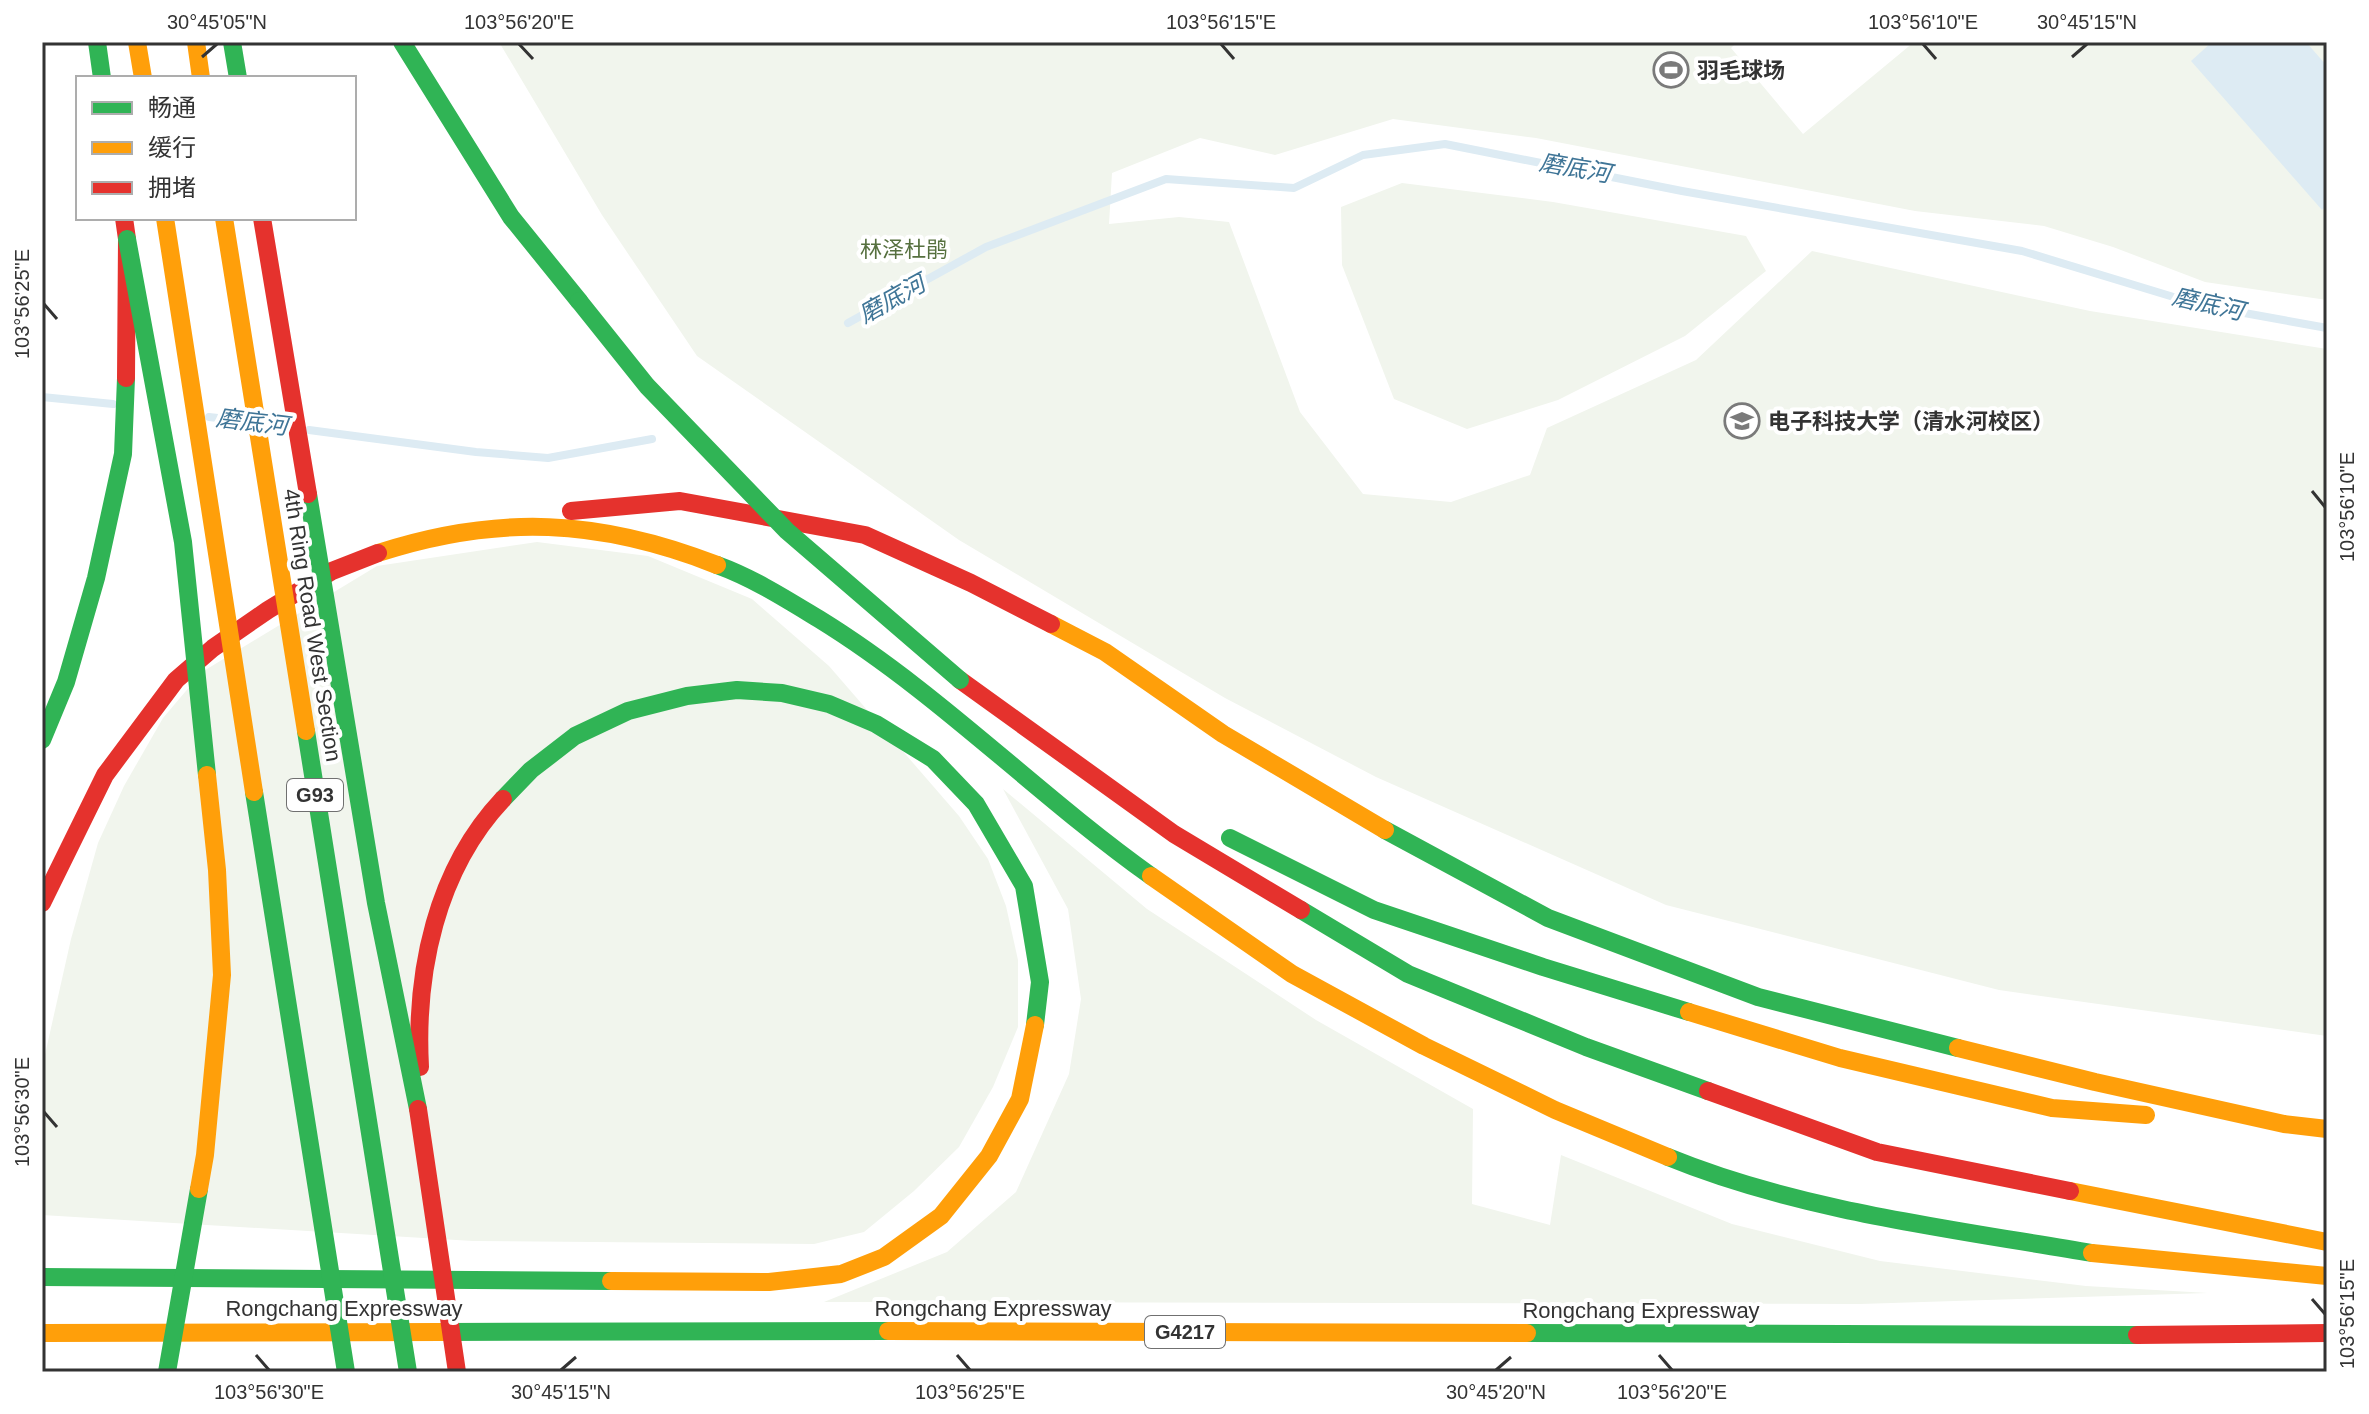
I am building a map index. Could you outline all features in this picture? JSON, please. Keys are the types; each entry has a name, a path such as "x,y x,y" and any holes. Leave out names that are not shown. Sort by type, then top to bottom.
{"highway":[{"path":"97,42 102,76"},
{"path":"137,42 143,76"},
{"path":"196,42 201,76"},
{"path":"232,42 238,76"},
{"path":"402,42 511,217 647,386 787,531 960,680 1174,834 1408,974 1586,1047 1877,1152 2327,1242"},
{"path":"124,220 183,542 217,870 222,975 205,1155 167,1372"},
{"name":"G93","path":"165,220 346,1372"},
{"name":"4th Ring Road West Section","path":"224,220 408,1372"},
{"path":"262,220 376,903 423,1133 457,1372"},
{"path":"42,740 66,682 96,578 123,454 127,239"},
{"path":"42,903 105,775 176,680 213,648 268,610 332,571 371,555 429,538 546,513 680,501 865,535 971,583 1105,652 1223,734 1417,849 1548,918 1758,997 2095,1082 2284,1124"},
{"path":"429,538 500,527 566,527 617,533 669,546 736,572 871,651 1147,873 1292,974 1424,1046 1555,1110 1707,1173 1859,1213 2096,1254 2327,1276"},
{"path":"960,680 1124,776"},
{"path":"42,1277 769,1282 841,1274 884,1257 941,1216 989,1156 1020,1099 1033,1043 1040,982 1024,886 976,804 933,759 876,724 829,704 782,693 737,690 687,696 628,711 575,736 531,770 491,812 457,863 436,919 423,969 418,1026 423,1133"},
{"path":"1220,832 1374,910 1543,967 1840,1058 2052,1108 2327,1129"},
{"name":"Rongchang Expressway","path":"42,1333 2327,1333"}],"green space":[{"name":"电子科技大学（清水河校区）","path":"499,42 1737,42 1731,48 1803,134 1914,42 2327,42 2327,300 2205,282 2113,247 2044,226 1915,211 1536,138 1393,119 1275,155 1200,138 1112,173 1109,224 1179,217 1229,222 1300,412 1363,494 1451,502 1530,475 1547,428 1696,360 1812,251 2090,311 2327,349 2327,1036 1999,990 1666,905 1376,777 1225,698 959,540 697,356 602,215"},
{"path":"1402,183 1553,202 1746,236 1766,271 1685,336 1558,400 1467,429 1394,399 1342,265 1341,207"},
{"path":"537,542 648,556 752,599 829,666 959,816 988,859 1006,906 1018,960 1018,1027 993,1087 959,1147 914,1191 864,1232 814,1244 473,1241 42,1215 42,1068 71,939 98,843 124,786 163,718 202,672 377,566"},
{"path":"1003,789 1147,909 1316,1020 1473,1109 1472,1204 1550,1225 1561,1155 1732,1224 1880,1261 2086,1286 2208,1293 1860,1304 824,1302 947,1252 1016,1192 1069,1074 1081,999 1068,909"}],"shaded area":[{"path":"2212,42 2306,42 2327,66 2327,205 2322,210 2191,61"}],"waterway":[{"name":"磨底河","path":"848,323 986,247 1166,179 1294,188 1363,155 1445,144 1682,191 2022,251 2200,305 2327,328"},
{"name":"磨底河","path":"42,397 113,404"},
{"name":"磨底河","path":"209,417 244,421"},
{"name":"磨底河","path":"309,430 476,452 548,458 652,439"}],"traffic: fast":[{"path":"97,42 102,76"},
{"path":"232,42 238,76"},
{"path":"402,42 511,217 579,301"},
{"path":"127,239 183,542 207,775"},
{"path":"579,301 647,386 787,531 960,680"},
{"path":"42,740 66,682 96,578 123,454 126,378"},
{"path":"308,494 376,903 418,1109"},
{"path":"717,565 769,589 863,648 1151,876"},
{"path":"503,799 531,770 575,736 628,711 687,696 737,690 782,693 829,704 876,724 933,759 976,804 1024,886 1040,982 1035,1025"},
{"path":"306,731 408,1372"},
{"path":"254,792 346,1372"},
{"path":"1385,830 1548,918 1758,997 1958,1048"},
{"path":"1230,838 1374,910 1689,1012"},
{"path":"1301,910 1408,974 1586,1047 1708,1091"},
{"path":"1668,1157 1718,1176 1823,1205 2092,1253"},
{"path":"167,1372 199,1189"},
{"path":"42,1277 611,1281"},
{"path":"443,1332 888,1331"},
{"path":"1527,1333 2137,1335"}],"traffic: slow":[{"path":"137,42 143,76"},
{"path":"196,42 201,76"},
{"path":"165,220 254,792"},
{"path":"224,220 306,731"},
{"path":"378,553 465,532 549,527 632,538 717,565"},
{"path":"1051,624 1105,652 1223,734 1385,830"},
{"path":"199,1189 222,975 217,870 207,775"},
{"path":"1151,876 1292,974 1424,1046 1555,1110 1668,1157"},
{"path":"1689,1012 1840,1058 2052,1108 2146,1115"},
{"path":"611,1281 769,1282 841,1274 884,1257 941,1216 989,1156 1020,1099 1035,1025"},
{"path":"1958,1048 2284,1124 2327,1129"},
{"path":"2070,1191 2327,1242"},
{"path":"2092,1253 2327,1276"},
{"path":"888,1331 1527,1333"},
{"path":"42,1333 443,1332"}],"traffic: jam":[{"path":"124,220 127,239 126,378"},
{"path":"262,220 308,494"},
{"path":"571,511 680,501 865,535 971,583 1051,624"},
{"path":"42,903 105,775 176,680 213,648 268,610 332,571 378,553"},
{"path":"960,680 1174,834 1301,910"},
{"path":"420,1067 421,995 434,924 461,857 503,799"},
{"path":"1708,1091 1877,1152 2070,1191"},
{"path":"418,1109 457,1372"},
{"path":"2137,1335 2327,1333"}],"place":[{"name":"羽毛球场","path":"1671,70"},
{"name":"电子科技大学（清水河校区）","path":"1742,421"}],"park label":[{"name":"林泽杜鹃","path":"904,249"}]}
